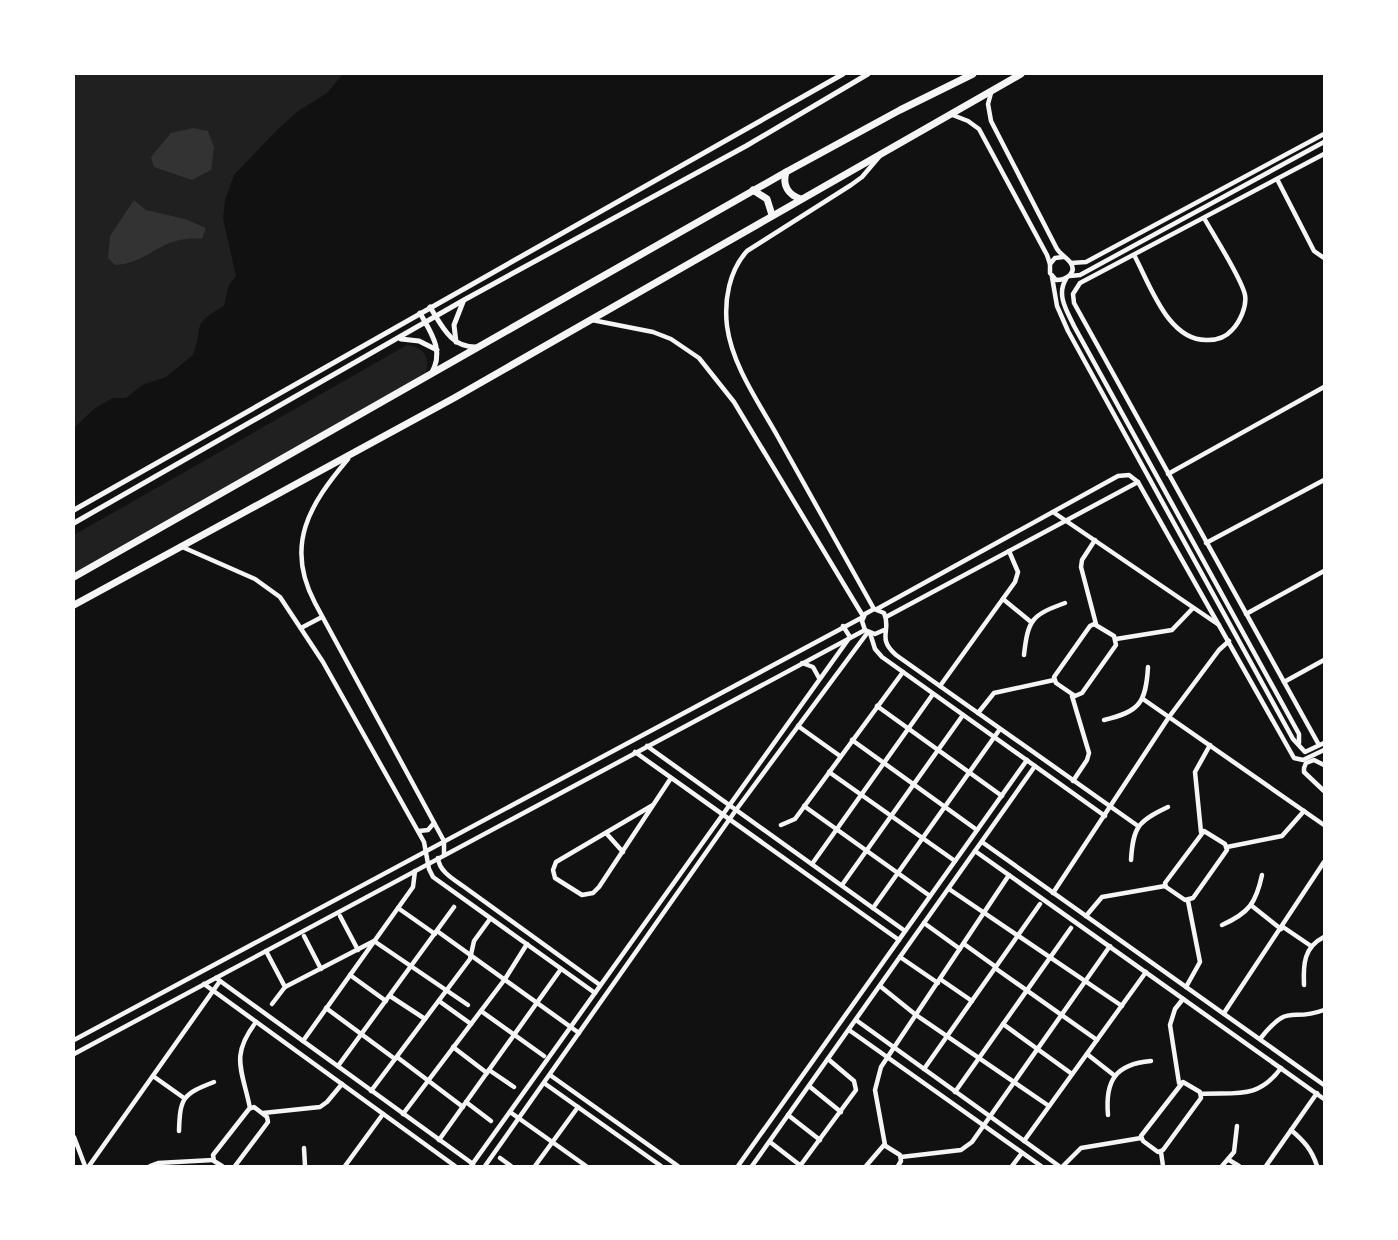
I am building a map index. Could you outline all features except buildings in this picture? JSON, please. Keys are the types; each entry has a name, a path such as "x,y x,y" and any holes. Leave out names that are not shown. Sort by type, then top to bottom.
{"highway":[{"path":"74,578 753,190 900,110 973,74"},
{"path":"74,605 351,455 1021,74"},
{"path":"786,172 787,189 801,199"},
{"path":"753,190 767,200 772,215"}],"street":[{"path":"74,510 843,74"},
{"path":"74,523 464,300 736,152 868,74"},
{"path":"994,89 988,104 989,116 1039,214 1063,257 1071,263 1086,262 1325,134"},
{"path":"949,114 968,121 979,130 1047,255 1057,306 1068,331 1293,739 1305,752 1322,744 1261,643 1073,299 1074,290 1080,283 1325,154"},
{"path":"738,133 746,146"},
{"path":"728,138 736,152"},
{"path":"1052,277 1061,280 1080,275 1325,142"},
{"path":"883,152 862,177 747,251 736,265 731,278 726,311 731,343 752,390 876,609 886,617"},
{"path":"1305,152 1310,162"},
{"path":"1277,180 1314,251 1325,258"},
{"path":"1017,199 1028,193"},
{"path":"1028,219 1039,214"},
{"path":"1134,255 1175,327 1200,340 1214,340 1227,335 1240,319 1245,295 1204,218"},
{"path":"1166,228 1170,236"},
{"path":"528,251 535,262"},
{"path":"1050,264 1055,258 1063,257"},
{"path":"512,261 518,271"},
{"path":"1071,263 1072,272 1061,291 1068,313 1299,734 1299,743"},
{"path":"456,342 454,325 464,300"},
{"path":"430,307 448,335 456,342 463,346 480,346"},
{"path":"420,313 437,350 435,367 429,377"},
{"path":"591,320 653,331 671,339 699,358 734,402 863,617 862,624 882,657 1105,816"},
{"path":"398,340 419,341 437,350"},
{"path":"1168,474 1325,387"},
{"path":"1146,455 1155,451"},
{"path":"351,455 318,499 303,531 302,568 306,586 444,841 444,854"},
{"path":"169,456 174,465"},
{"path":"74,1040 863,617 868,611 1118,476 1129,475 1138,482 1296,760 1303,761 1325,750"},
{"path":"1206,543 1325,480"},
{"path":"886,617 1138,482"},
{"path":"1054,512 1220,626"},
{"path":"1095,540 1082,560 1081,567 1096,624 1116,639 1172,631 1193,608"},
{"path":"179,546 255,579 280,597 323,662 418,831 433,877 595,993"},
{"path":"940,686 1017,578 1017,568 1009,551"},
{"path":"1193,559 1201,555"},
{"path":"1246,614 1325,570"},
{"path":"1003,599 1031,622"},
{"path":"1024,655 1026,631 1031,622 1045,610 1065,603"},
{"path":"301,628 322,617"},
{"path":"886,617 884,637 890,650 1138,825"},
{"path":"1054,680 1088,628 1096,624"},
{"path":"844,626 849,637"},
{"path":"74,1054 218,979 324,919 849,637 868,632 875,634 884,630"},
{"path":"485,1167 736,810 868,632"},
{"path":"218,979 472,1165 849,637"},
{"path":"1072,695 1082,693 1116,645 1116,639"},
{"path":"1053,893 1169,717 1219,650 1229,642"},
{"path":"1252,648 1261,643"},
{"path":"856,649 863,646 875,649"},
{"path":"882,657 890,650"},
{"path":"1284,681 1325,660"},
{"path":"801,663 813,667 819,678"},
{"path":"1104,720 1126,715 1135,709 1147,690 1148,667"},
{"path":"781,825 795,819 902,672"},
{"path":"1054,680 1072,695 1089,753 1073,781"},
{"path":"978,713 994,692 1054,680"},
{"path":"726,689 732,700"},
{"path":"811,864 933,694"},
{"path":"1143,699 1325,825"},
{"path":"877,706 1002,796"},
{"path":"842,886 963,715"},
{"path":"798,726 840,756"},
{"path":"873,908 1000,729"},
{"path":"852,740 977,830"},
{"path":"773,743 782,748"},
{"path":"1086,916 1102,897 1165,886 1201,833 1195,772 1210,745"},
{"path":"647,746 905,931"},
{"path":"635,752 899,940"},
{"path":"738,1167 1027,760"},
{"path":"1325,765 1314,760 1306,763 1304,772 1325,791"},
{"path":"752,1167 1035,766"},
{"path":"829,772 955,861"},
{"path":"653,805 556,862 553,870 555,878 582,895 590,895 596,891 671,778"},
{"path":"554,782 559,793"},
{"path":"804,806 930,896"},
{"path":"1131,860 1133,836 1138,825 1168,807"},
{"path":"1227,847 1282,836 1304,811"},
{"path":"418,831 428,830 434,823"},
{"path":"1201,833 1209,832 1227,847"},
{"path":"606,833 623,852"},
{"path":"982,842 1325,1085"},
{"path":"1165,886 1183,900 1193,898 1227,847"},
{"path":"975,851 1325,1099"},
{"path":"438,858 444,870 467,890 600,985"},
{"path":"1224,1013 1325,862"},
{"path":"811,877 818,868"},
{"path":"303,1041 413,887 415,871"},
{"path":"1009,875 881,1068 874,1090 885,1145 901,1157 961,1150 972,1142 1110,946"},
{"path":"1222,925 1243,914 1252,905 1262,875"},
{"path":"949,889 1122,1006"},
{"path":"461,899 467,890"},
{"path":"1186,986 1200,962 1188,901"},
{"path":"924,1069 1040,904"},
{"path":"1252,905 1311,946"},
{"path":"398,908 471,955 579,1033"},
{"path":"338,1066 454,908"},
{"path":"318,909 324,919"},
{"path":"655,909 663,914"},
{"path":"340,916 358,950"},
{"path":"371,1090 470,959 474,941 490,919"},
{"path":"924,923 995,967 1097,1040"},
{"path":"1092,933 1098,925"},
{"path":"955,1092 1071,928"},
{"path":"304,936 321,969"},
{"path":"1304,985 1303,963 1311,946 1325,937"},
{"path":"272,1004 285,987 374,942"},
{"path":"374,942 468,1006"},
{"path":"403,1114 505,979 527,944"},
{"path":"266,951 285,987"},
{"path":"900,957 972,1001"},
{"path":"439,1140 561,969"},
{"path":"1024,1141 1146,972"},
{"path":"350,975 386,1001"},
{"path":"74,1137 89,1166 213,990 218,979"},
{"path":"204,984 455,1167"},
{"path":"880,986 916,1015 1049,1106"},
{"path":"864,989 874,995"},
{"path":"390,996 425,1019"},
{"path":"1179,1084 1170,1025 1175,1009 1184,999"},
{"path":"439,1001 471,1024"},
{"path":"326,1008 428,1081 491,1121"},
{"path":"1260,1039 1274,1021 1283,1016 1325,1010"},
{"path":"481,1011 544,1056"},
{"path":"856,1020 1061,1167 1081,1148 1141,1138 1179,1084 1186,1082 1201,1094 1259,1089 1272,1080 1281,1068"},
{"path":"250,1108 239,1054 242,1043 256,1022"},
{"path":"1003,1024 1072,1074"},
{"path":"281,1040 288,1030"},
{"path":"849,1030 1041,1167"},
{"path":"453,1048 514,1087"},
{"path":"1273,1062 1280,1053"},
{"path":"1087,1054 1115,1076"},
{"path":"770,1142 800,1166 855,1093 856,1084 828,1059"},
{"path":"1108,1115 1107,1094 1115,1076 1130,1064 1151,1061"},
{"path":"550,1075 678,1167"},
{"path":"153,1076 184,1098"},
{"path":"178,1131 178,1113 184,1098 197,1088 214,1082"},
{"path":"544,1083 662,1167"},
{"path":"263,1114 320,1107 342,1084"},
{"path":"809,1086 841,1112"},
{"path":"1266,1167 1317,1093"},
{"path":"789,1094 799,1101"},
{"path":"1163,1167 1161,1152 1200,1100 1201,1094"},
{"path":"960,1109 967,1100"},
{"path":"213,1160 213,1155 250,1108 255,1107 268,1118 268,1124 235,1167"},
{"path":"535,1167 578,1107"},
{"path":"510,1112 584,1166"},
{"path":"345,1167 383,1114"},
{"path":"789,1115 820,1140"},
{"path":"1222,1167 1229,1160 1236,1144 1237,1126"},
{"path":"1291,1130 1314,1156 1317,1167"},
{"path":"1141,1138 1161,1152"},
{"path":"866,1167 885,1145"},
{"path":"304,1148 305,1167"},
{"path":"1012,1167 1022,1153"},
{"path":"898,1167 901,1157"},
{"path":"500,1158 511,1167"},
{"path":"150,1167 158,1163 213,1160 222,1167"},
{"path":"1229,1160 1239,1167"}],"shaded area":[{"path":"74,74 353,74 342,75 327,93 298,111 234,175 225,200 223,219 236,276 229,285 224,306 202,322 193,355 166,377 142,385 126,398 113,398 95,408 74,428"},
{"path":"193,128 208,131 214,147 211,170 192,180 154,167 151,157 171,133"},
{"path":"134,200 146,210 185,219 206,228 202,239 176,241 138,260 115,265 108,258 110,236"},
{"path":"407,345 418,348 425,354 425,374 74,574 74,535"}]}
